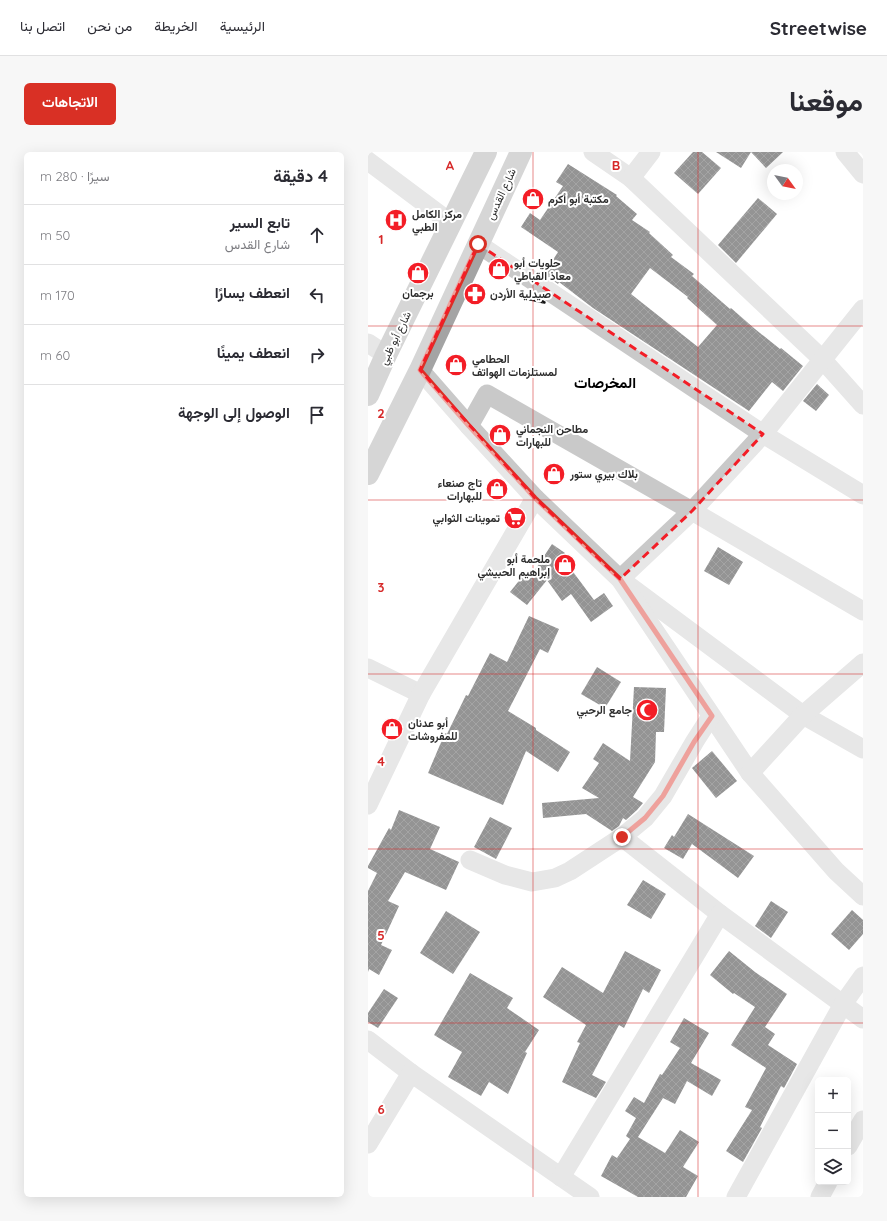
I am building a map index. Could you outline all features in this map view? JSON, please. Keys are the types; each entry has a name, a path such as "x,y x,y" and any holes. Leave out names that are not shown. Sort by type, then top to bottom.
{"main road":[{"name":"شارع أبو ظبي","path":"368,395 386,355 486,152"},
{"name":"شارع القدس","path":"368,474 420,370 521,152"}],"street":[{"path":"594,152 631,178 822,359 863,405"},
{"path":"631,178 651,152"},
{"path":"845,152 863,174"},
{"path":"368,161 451,223"},
{"path":"478,244 763,434 863,495"},
{"path":"620,579 692,511 763,434 863,309"},
{"path":"368,343 386,355"},
{"path":"420,370 535,498 620,579 803,715 863,749"},
{"path":"469,426 487,394 863,611"},
{"path":"368,805 421,694 535,498"},
{"path":"620,579 750,773 836,871 863,896"},
{"path":"750,773 803,715 863,663"},
{"path":"368,668 421,694"},
{"path":"470,860 505,875 532,882 555,878 570,871 622,837 645,818 663,796 694,742 712,716"},
{"path":"622,837 720,914 863,1019"},
{"path":"561,1177 720,914"},
{"path":"736,1197 843,1004 863,976"},
{"path":"368,1040 411,1073 590,1197"},
{"path":"368,1144 411,1073"},
{"path":"851,1141 863,1120"},
{"path":"820,1197 826,1185"}],"highlighted area":[{"path":"478,244 763,434 692,511 620,579 535,498 420,370"}],"building":[{"path":"693,152 702,152 721,168 698,194 674,173"},
{"path":"716,152 751,152 741,168"},
{"path":"751,152 783,152 770,164 767,164 766,168"},
{"path":"568,164 617,195 616,196 637,214 632,220 650,232 649,233 673,255 671,257 694,274 692,276 730,309 731,308 755,329 803,366 783,391 772,382 749,411 593,308 559,282 558,284 544,274 558,252 521,227 530,213 540,220 563,186 556,182","holes":["650,268 688,297 687,298 717,325 698,347 631,294"]},
{"path":"758,198 777,214 736,263 718,245"},
{"path":"532,293 546,302 545,304 527,300"},
{"path":"817,384 829,395 816,411 803,401"},
{"path":"552,544 565,553 562,557 594,600 604,593 613,606 591,622 571,594 562,601 547,580 527,605 510,592 526,572 531,576"},
{"path":"718,547 743,562 729,585 704,571"},
{"path":"529,616 559,629 548,653 540,649 508,711 536,728 536,730 570,752 558,772 526,751 503,805 428,773 445,733 447,734 466,695 468,696 490,653 507,662"},
{"path":"597,667 621,682 605,708 581,694"},
{"path":"634,687 666,688 664,732 656,732 655,762 633,797 643,803 626,820 623,818 619,826 612,831 586,814 543,818 542,803 599,798 582,788 599,763 593,759 603,743 630,761"},
{"path":"712,751 737,781 716,798 692,768"},
{"path":"399,810 440,827 430,849 459,862 446,890 405,872 388,901 399,906 381,945 392,950 379,975 369,969 368,972 368,891 377,873 368,868 368,866 389,828 391,830"},
{"path":"688,814 754,856 738,878 692,844 683,859 664,848 672,835 674,837"},
{"path":"490,817 512,828 496,859 474,847"},
{"path":"643,880 666,894 651,919 627,905"},
{"path":"771,901 788,912 771,938 755,926"},
{"path":"852,910 863,920 863,934 849,950 831,934"},
{"path":"446,911 480,932 453,974 420,953"},
{"path":"625,951 661,970 649,993 643,989 624,1028 619,1025 592,1075 606,1082 596,1098 562,1082 580,1043 577,1042 586,1025 543,997 562,967 603,993"},
{"path":"729,951 755,972 787,994 765,1027 775,1034 768,1045 797,1064 784,1088 781,1086 760,1127 762,1128 743,1162 726,1151 752,1110 745,1107 766,1068 731,1045 755,1007 734,993 733,994 710,975"},
{"path":"470,973 513,998 507,1008 539,1030 525,1052 527,1053 508,1094 489,1082 481,1096 448,1077 462,1052 434,1035"},
{"path":"384,989 398,998 378,1028 368,1022 368,1013"},
{"path":"684,1018 709,1033 691,1063 721,1080 712,1096 687,1081 675,1104 663,1098 638,1137 665,1153 680,1130 699,1142 683,1167 698,1176 686,1197 638,1197 601,1176 612,1155 617,1158 630,1139 626,1136 636,1118 625,1111 634,1097 644,1103 660,1074 662,1075 680,1048 670,1042"}],"place":[{"name":"مكتبة أبو أكرم","path":"533,199"},
{"name":"مركز الكامل الطبي","path":"396,220"},
{"name":"حلويات أبو معاذ القباطي","path":"499,269"},
{"name":"برجمان","path":"418,273"},
{"name":"صيدلية الأردن","path":"475,294"},
{"name":"الحطامي لمستلزمات الهواتف","path":"456,365"},
{"name":"مطاحن النجماني للبهارات","path":"500,435"},
{"name":"بلاك بيري ستور","path":"554,474"},
{"name":"تاج صنعاء للبهارات","path":"497,489"},
{"name":"تموينات الثوابي","path":"515,518"},
{"name":"ملحمة أبو إبراهيم الحبيشي","path":"565,565"},
{"name":"جامع الرحبي","path":"647,710"},
{"name":"أبو عدنان للمفروشات","path":"392,729"}],"district":[{"name":"المخرصات","path":"605,382"}],"route":[{"path":"478,244 420,370 535,498 620,579 712,716 694,742 663,796 645,818 622,837"}]}
